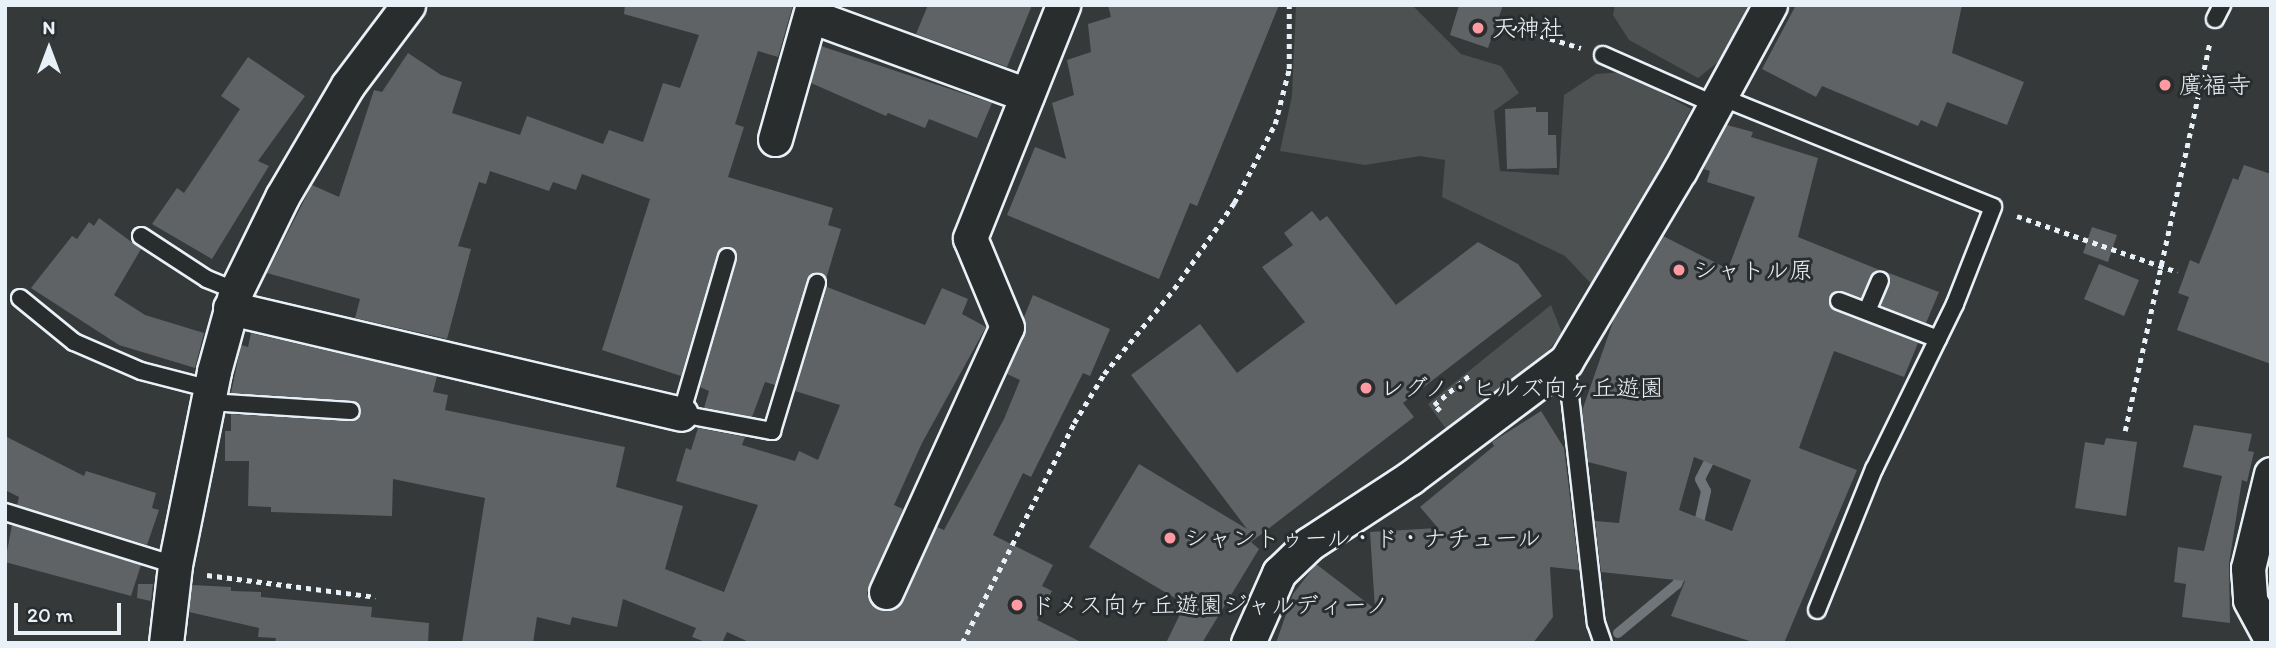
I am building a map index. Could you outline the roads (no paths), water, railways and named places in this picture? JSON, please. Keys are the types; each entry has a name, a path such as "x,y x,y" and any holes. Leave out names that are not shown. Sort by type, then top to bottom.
{"street":[{"path":"166,643 175,567 233,300 282,197 348,85 408,5"},
{"path":"886,592 1007,327 970,238 1063,5"},
{"path":"1248,643 1279,573 1309,544 1410,478 1566,361 1718,101 1770,5"},
{"path":"775,139 812,10 1027,95"},
{"path":"233,300 681,414"},
{"path":"2271,474 2248,568 2250,600 2271,639"}],"lane":[{"path":"1603,55 1993,207 1938,339 1874,469 1817,610"},
{"path":"141,236 207,279 233,300"},
{"path":"726,257 681,414 772,431 817,283"},
{"path":"1867,311 1880,281"},
{"path":"20,298 74,342 141,371 210,396 351,411"},
{"path":"1839,300 1938,339"},
{"path":"1566,361 1596,624 1603,643"},
{"path":"5,512 175,567"}],"waterway":[{"path":"1697,532 1706,491 1700,479 1713,453"},
{"path":"1618,633 1677,584 1685,567"}],"place":[{"name":"天神社","path":"1478,28"},
{"name":"廣福寺","path":"2165,85"},
{"name":"シャトル原","path":"1679,270"},
{"name":"レグノ・ヒルズ向ヶ丘遊園","path":"1366,388"},
{"name":"シャントゥール・ド・ナチュール","path":"1170,538"},
{"name":"ドメス向ヶ丘遊園ジャルディーノ","path":"1017,605"}]}
